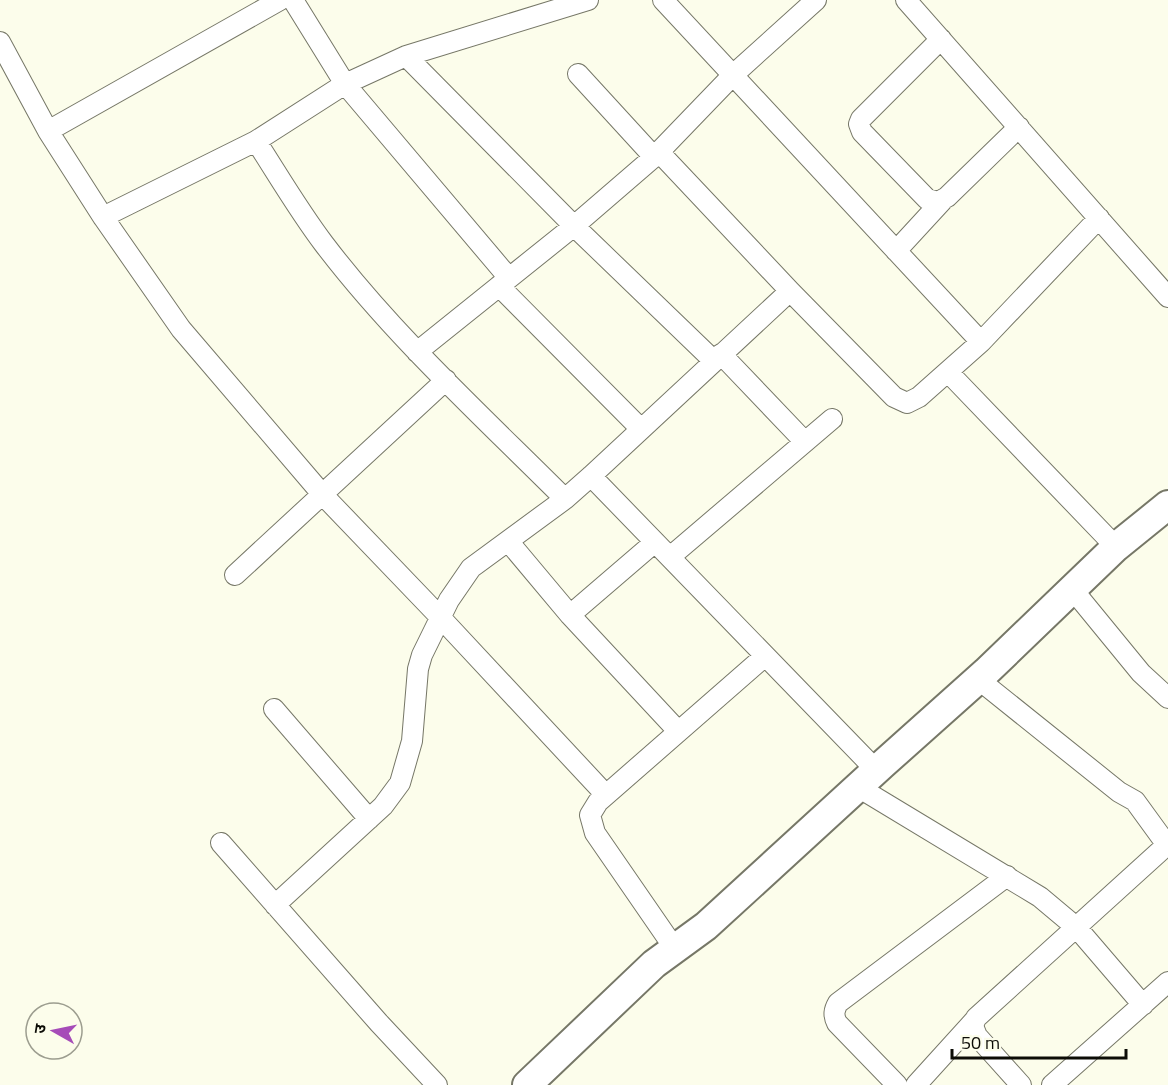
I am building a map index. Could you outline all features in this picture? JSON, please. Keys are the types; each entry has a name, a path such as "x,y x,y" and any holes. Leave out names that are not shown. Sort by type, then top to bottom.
{"street":[{"path":"48,131 280,0"},
{"path":"293,0 345,84 504,282 641,429"},
{"path":"104,217 256,141 345,84 406,56 588,0"},
{"path":"663,0 981,342"},
{"path":"417,352 574,226 656,155 733,75 816,0"},
{"path":"906,0 1168,297"},
{"path":"941,39 861,119 859,124 862,132 927,198 942,201"},
{"path":"0,42 48,131 181,329 322,494 606,795"},
{"path":"406,56 574,226 806,442"},
{"path":"578,75 894,397 906,403 913,401 981,342 1099,218"},
{"path":"896,251 942,201 1018,127"},
{"path":"256,141 324,243 417,352 565,499"},
{"path":"275,905 369,819 388,800 400,783 412,741 418,669 424,648 449,600 471,568 565,499 790,291"},
{"path":"948,372 1116,547"},
{"path":"235,574 446,381"},
{"path":"670,557 832,419"},
{"path":"591,476 765,656 867,778 1006,876 1040,897 1077,928 1143,1005"},
{"path":"527,1085 654,964 706,926 978,679 1116,547 1168,505"},
{"path":"508,541 570,615 678,732"},
{"path":"570,615 655,542"},
{"path":"1073,590 1141,673 1168,698"},
{"path":"675,949 595,832 591,824 592,808 765,656"},
{"path":"916,1085 979,1014 1167,845 1135,801 1119,792 978,679"},
{"path":"274,709 369,819"},
{"path":"220,843 437,1085"},
{"path":"897,1085 837,1023 834,1018 838,1003 1006,876"},
{"path":"1052,1085 1168,982"},
{"path":"974,1021 973,1026 977,1036 1021,1085"}]}
